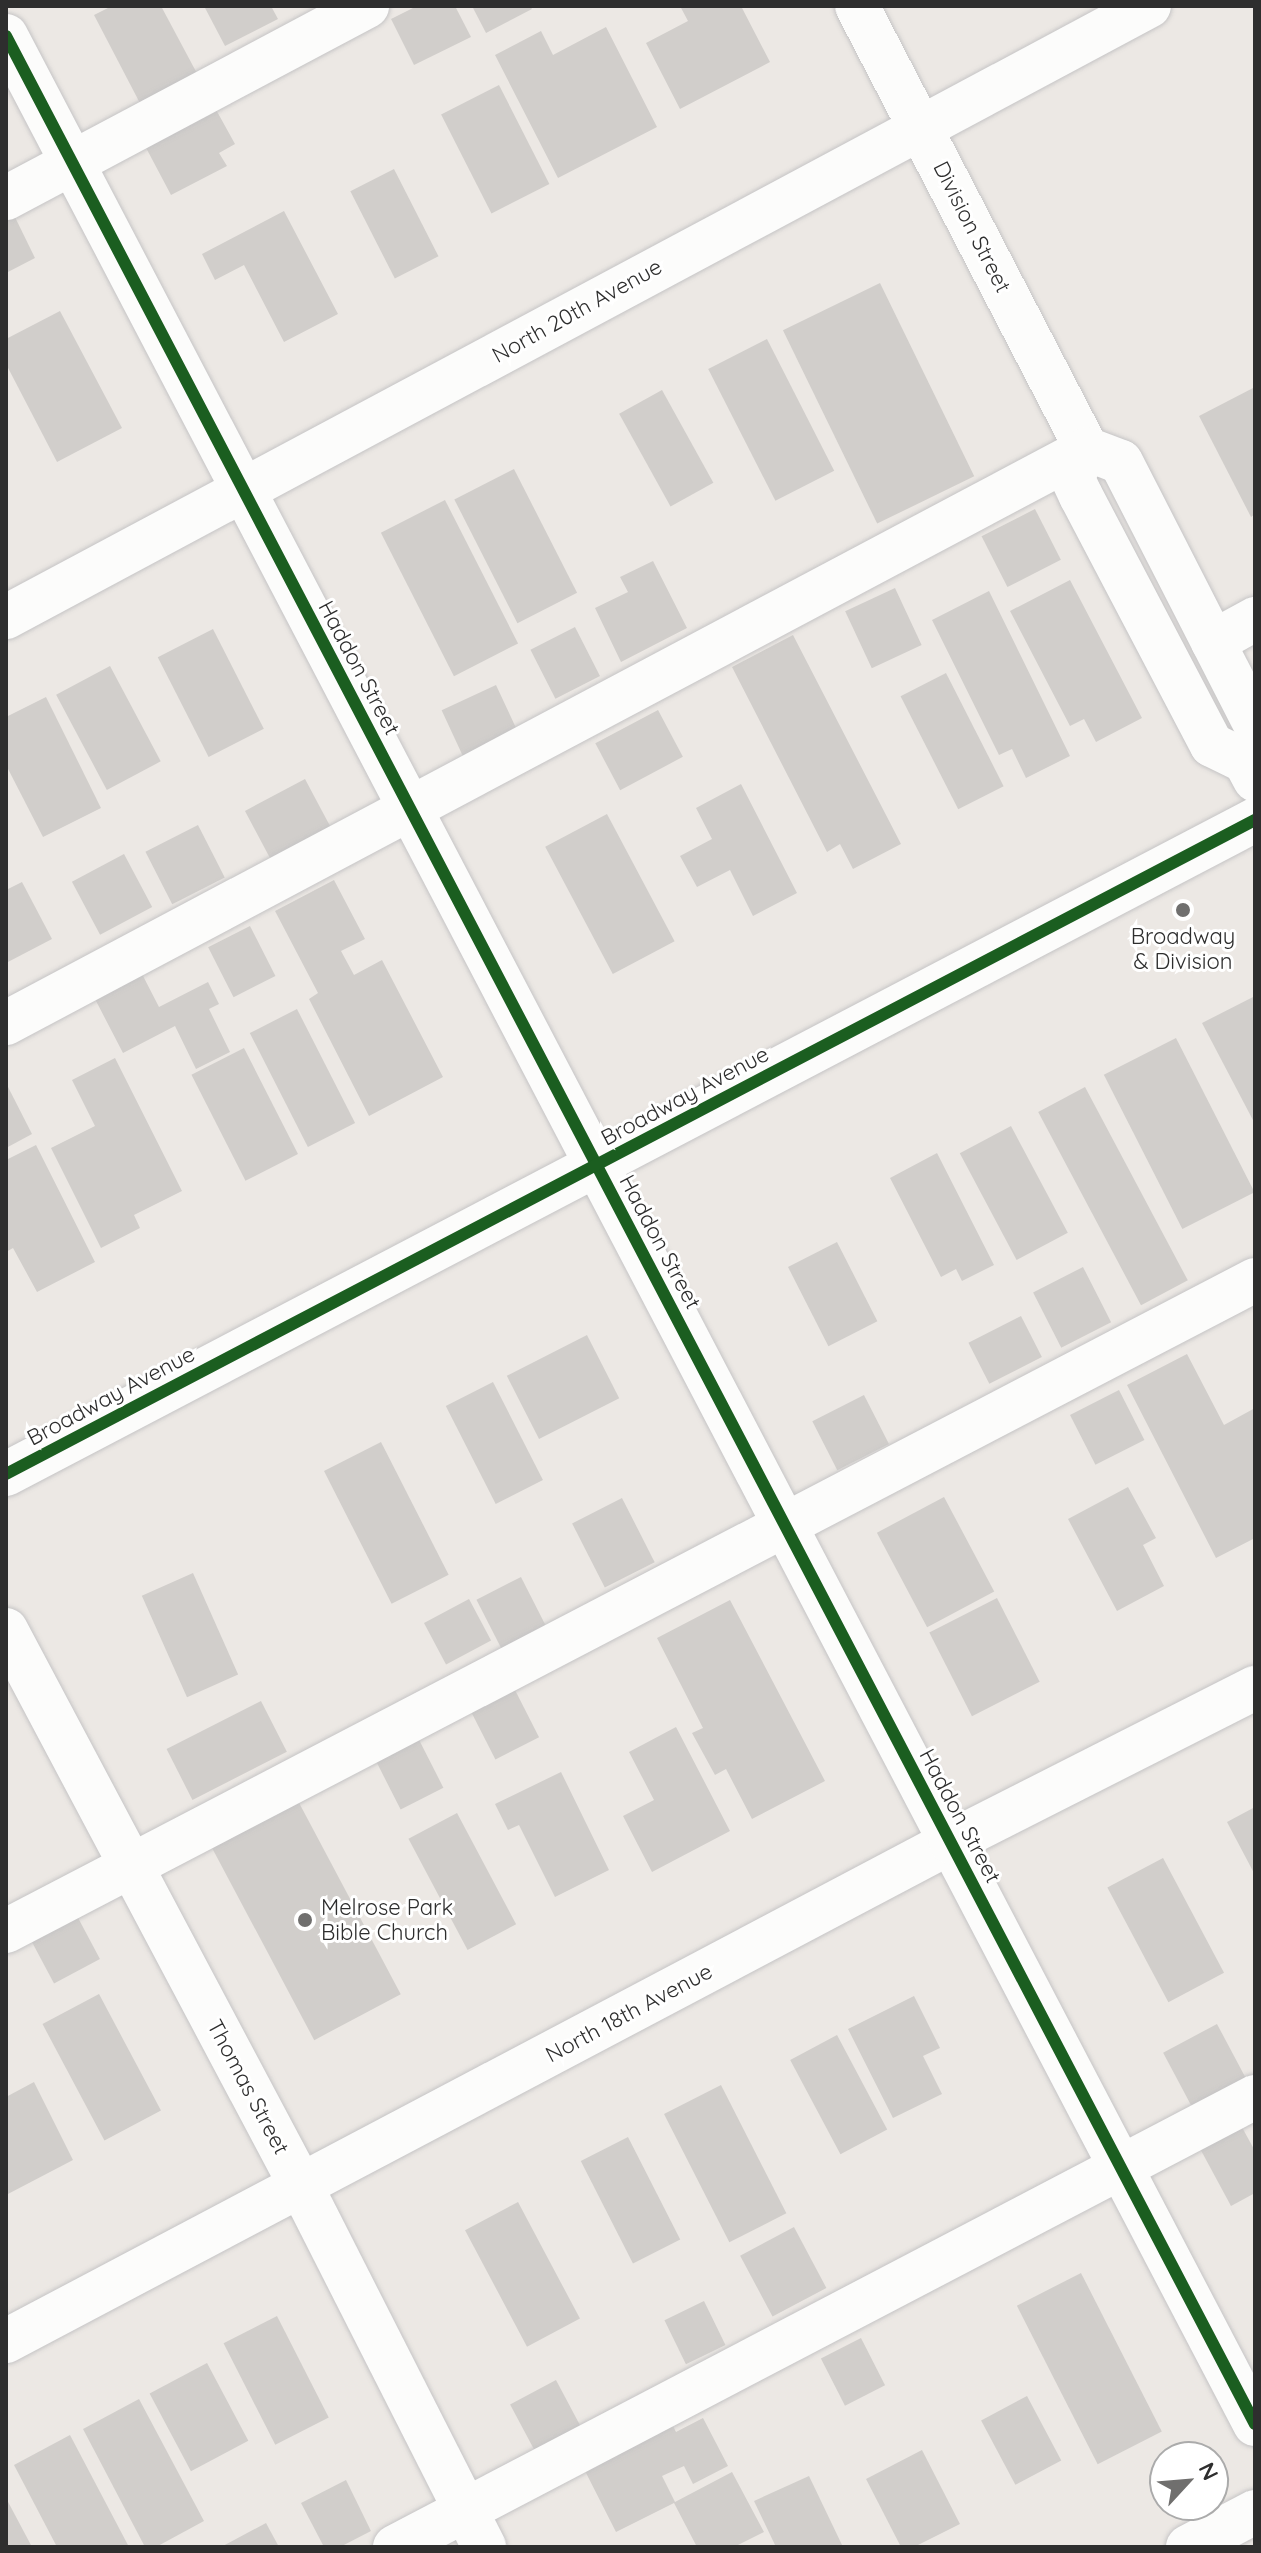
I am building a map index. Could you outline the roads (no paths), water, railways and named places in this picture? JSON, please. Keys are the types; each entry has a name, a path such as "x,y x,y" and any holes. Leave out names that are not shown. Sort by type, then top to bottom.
{"street":[{"path":"6,198 367,6"},
{"name":"Division Street","path":"857,6 1087,449"},
{"name":"North 20th Avenue","path":"6,617 246,493 919,125 1149,6"},
{"name":"Haddon Street","path":"6,36 1255,2424"},
{"path":"6,1023 412,811 1087,449 1121,462 1213,642 1252,749 1212,745 1072,477 1087,449"},
{"path":"1213,642 1255,619"},
{"name":"Broadway Avenue","path":"6,1474 1255,820"},
{"path":"6,1931 1255,1280"},
{"name":"Thomas Street","path":"6,1630 301,2186 474,2529"},
{"name":"North 18th Avenue","path":"6,2341 951,1842 1255,1688"},
{"path":"395,2547 474,2529 1121,2168 1255,2097"},
{"path":"1188,2547 1255,2512"}],"place":[{"name":"Broadway & Division","path":"1183,910"},
{"name":"Melrose Park Bible Church","path":"305,1920"}]}
